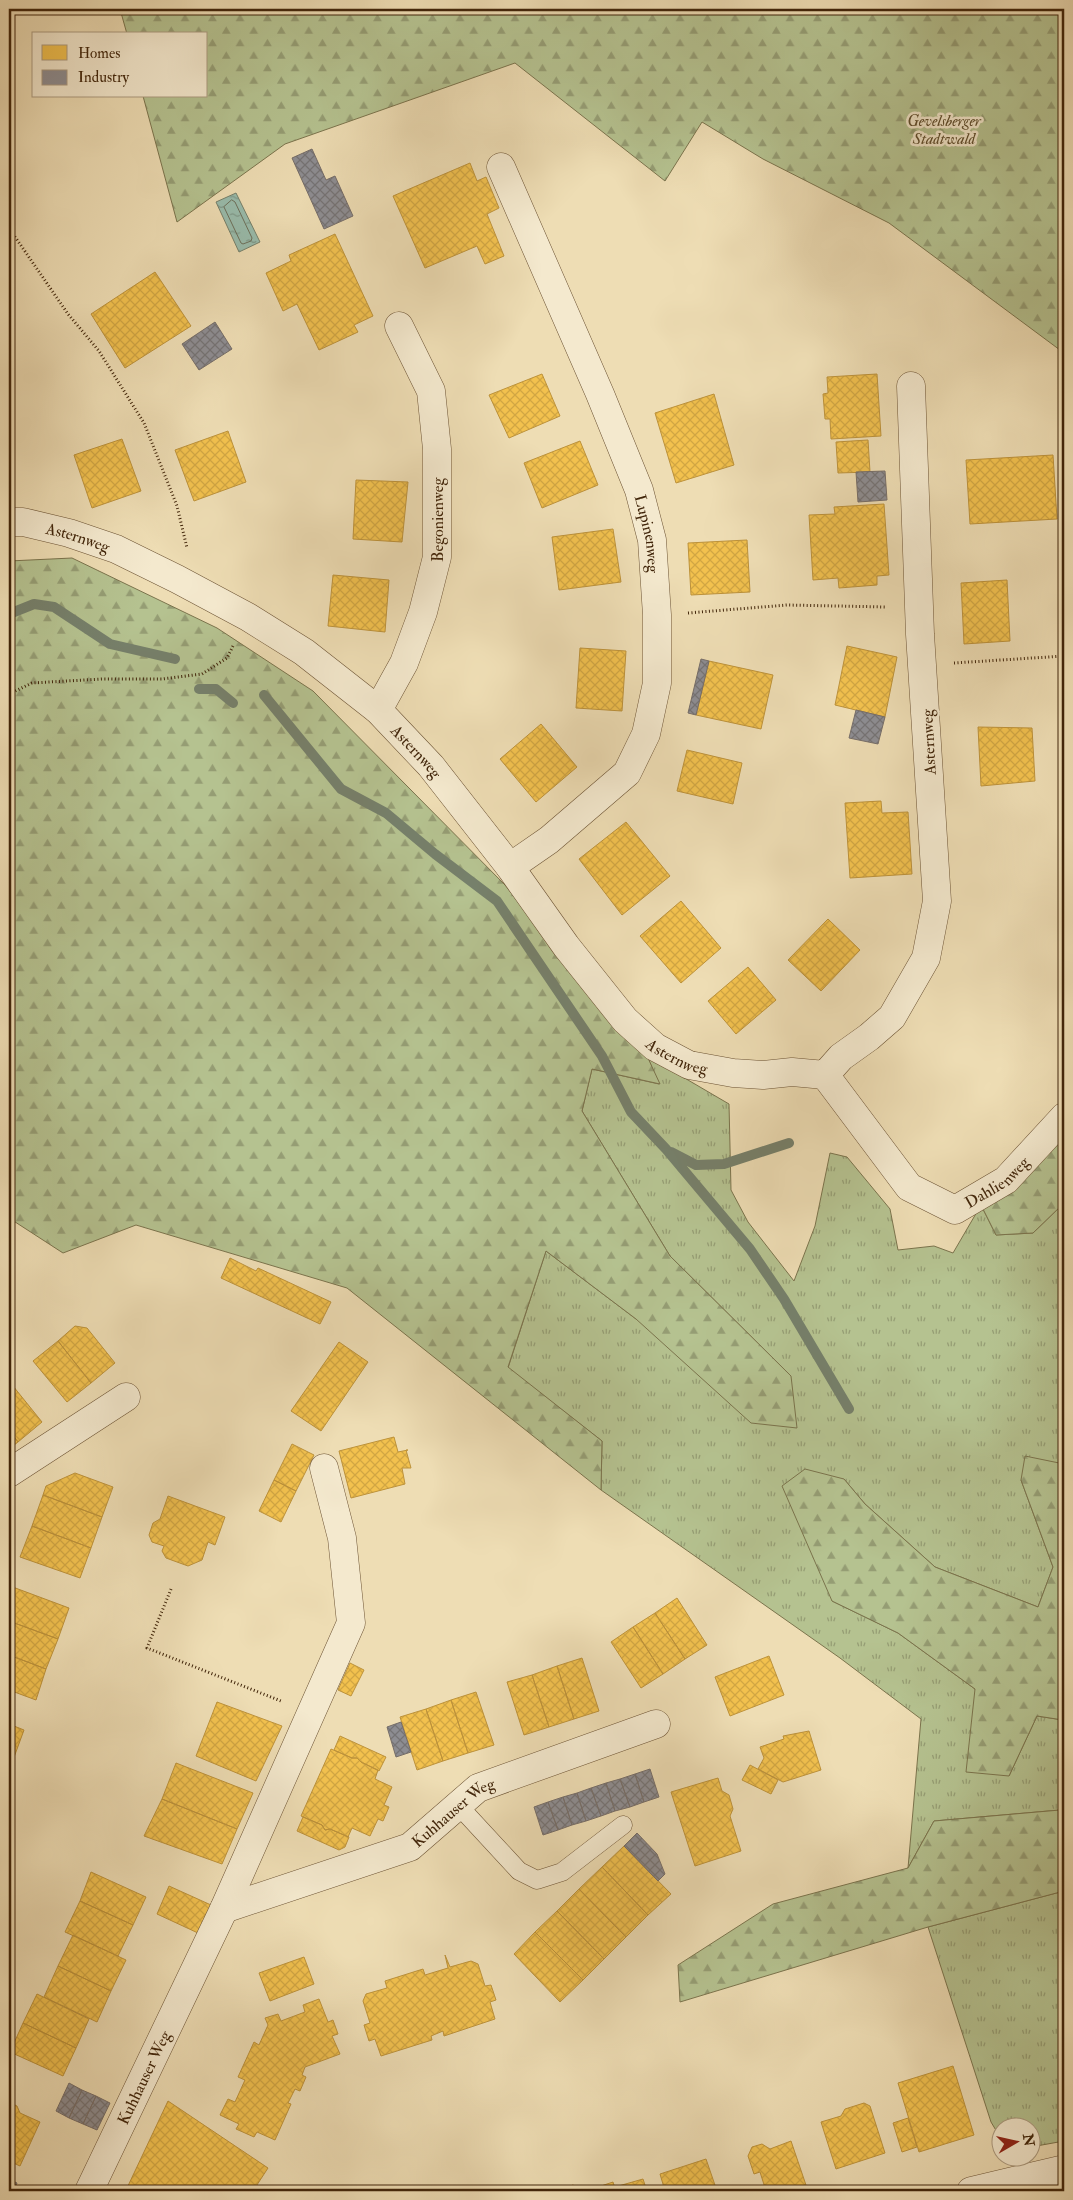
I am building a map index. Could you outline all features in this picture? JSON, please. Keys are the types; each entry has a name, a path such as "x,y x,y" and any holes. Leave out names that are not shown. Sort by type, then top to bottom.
{"street":[{"name":"Lupinenweg","path":"501,167 600,394 639,490 652,540 657,615 657,683 646,734 627,773 549,840 510,867"},
{"name":"Begonienweg","path":"378,710 404,663 423,612 437,557 437,450 431,391 399,326"},
{"name":"Asternweg","path":"9,522 23,522 69,533 116,549 177,579 248,617 304,652 378,710 431,766 510,867 566,946 625,1020 655,1047 689,1065 733,1073 763,1075 792,1072 825,1074 841,1057 869,1037 892,1016 926,958 937,901 919,608 911,386"},
{"name":"Dahlienweg","path":"825,1074 909,1187 955,1210 1006,1180 1064,1117"},
{"path":"9,1473 126,1397"},
{"name":"Kuhhauser Weg","path":"89,2191 224,1909 351,1623 342,1538 324,1468"},
{"name":"Kuhhauser Weg","path":"224,1909 410,1846 478,1788 656,1724"},
{"path":"971,2191 1064,2169"}],"lane":[{"path":"458,1805 519,1871 537,1880 562,1872 623,1825"}],"path":[{"path":"9,224 68,314 99,351 144,423 177,506 189,553 177,579"},
{"path":"657,615 787,605 919,608"},
{"path":"9,694 32,683 102,679 162,679 202,674 227,658 248,617"},
{"path":"923,665 1064,656"},
{"path":"171,1589 147,1648 312,1713"}],"green space":[{"name":"Gevelsberger Stadtwald","path":"120,9 1064,9 1064,353 889,223 763,159 702,122 665,181 515,63 285,144 177,222 144,98 208,98 208,32 126,32"},
{"path":"72,558 217,628 313,691 505,885 608,1020 647,1056 660,1084 592,1069 582,1111 670,1256 791,1376 797,1428 751,1423 636,1319 546,1251 508,1367 602,1441 601,1490 347,1288 136,1225 63,1253 9,1218 9,561"},
{"path":"647,1056 729,1104 731,1190 748,1222 794,1281 815,1226 830,1153 847,1157 890,1209 898,1250 934,1246 953,1253 981,1205 996,1235 1033,1233 1064,1203 1064,1464 1062,1462 1021,1480 1053,1567 1038,1607 935,1567 865,1504 844,1479 832,1601 898,1633 975,1689 1009,1776 1037,1716 1063,1720 1060,1810 934,1821 908,1868 921,1719 840,1658 601,1490 602,1441 508,1368 546,1251 636,1319 791,1376 670,1256 582,1111 592,1069 659,1084"},
{"path":"1064,1103 1064,1203 1033,1233 996,1235 981,1205 1053,1128"},
{"path":"1025,1456 1064,1464 1064,1891 928,1927 680,2002 678,1965 773,1904 908,1868 934,1821 1060,1810 1063,1720 1037,1716 1009,1776 966,1772 975,1689 898,1633 832,1601 782,1486 805,1469 844,1479 865,1504 935,1567 1038,1607 1053,1567 1021,1480"},
{"path":"1064,1891 1064,2141 1040,2145 1040,2118 990,2119 928,1927"}],"water":[{"path":"236,193 260,242 239,252 216,202"}],"building: Homes":[{"path":"470,163 477,181 486,177 499,208 487,214 504,256 485,264 477,246 425,268 393,196"},
{"path":"335,234 373,316 354,325 358,332 319,350 297,304 283,311 266,273 291,261 289,255"},
{"path":"155,272 191,326 125,368 91,314"},
{"path":"542,374 560,416 509,438 489,395"},
{"path":"877,374 881,436 831,439 830,419 825,419 823,394 828,393 827,377"},
{"path":"714,394 734,465 676,483 655,413"},
{"path":"228,431 246,482 194,501 175,450"},
{"path":"122,439 141,491 92,508 74,455"},
{"path":"868,440 870,472 838,473 836,442"},
{"path":"580,441 598,485 542,508 524,463"},
{"path":"1053,455 1057,519 970,524 966,460"},
{"path":"9,478 13,496 9,497"},
{"path":"356,480 408,482 402,542 353,539"},
{"path":"884,504 889,575 877,576 877,585 839,588 838,578 813,580 809,515 835,514 834,507"},
{"path":"613,529 621,582 559,590 552,537"},
{"path":"747,540 750,592 691,595 688,543"},
{"path":"333,575 389,580 385,632 328,626"},
{"path":"1007,580 1010,641 964,644 961,583"},
{"path":"847,646 897,657 885,717 835,705"},
{"path":"580,648 626,651 622,711 576,708"},
{"path":"709,661 773,675 761,729 696,715"},
{"path":"541,724 577,767 536,802 500,759"},
{"path":"978,727 1032,728 1035,781 981,786"},
{"path":"687,750 742,763 733,804 677,791"},
{"path":"881,801 882,813 908,812 912,874 850,878 845,803"},
{"path":"626,822 670,876 622,915 579,859"},
{"path":"681,901 721,948 681,983 640,936"},
{"path":"828,919 860,950 821,991 788,960"},
{"path":"748,967 776,1000 736,1034 708,1001"},
{"path":"230,1258 256,1271 258,1268 331,1302 320,1324 221,1278"},
{"path":"75,1326 87,1328 115,1363 91,1383 58,1341"},
{"path":"58,1341 91,1383 67,1402 33,1361"},
{"path":"339,1342 368,1362 321,1431 291,1411"},
{"path":"9,1381 42,1422 18,1442 9,1430"},
{"path":"9,1430 18,1442 9,1449"},
{"path":"394,1437 398,1452 406,1450 411,1468 402,1468 405,1484 351,1498 339,1451"},
{"path":"292,1444 314,1455 296,1491 274,1480"},
{"path":"75,1473 113,1487 102,1517 43,1495 46,1486"},
{"path":"274,1480 296,1491 281,1522 259,1511"},
{"path":"43,1495 102,1517 91,1548 32,1526"},
{"path":"168,1496 225,1517 215,1545 208,1542 202,1560 188,1566 166,1558 162,1551 164,1546 152,1542 149,1535 153,1523 160,1519"},
{"path":"32,1526 91,1548 80,1578 20,1557"},
{"path":"10,1586 69,1608 58,1639 9,1621"},
{"path":"677,1598 707,1645 685,1659 655,1613"},
{"path":"655,1613 685,1659 663,1674 633,1627"},
{"path":"9,1621 58,1639 46,1669 9,1655"},
{"path":"633,1627 663,1674 641,1688 611,1642"},
{"path":"9,1655 46,1669 36,1700 9,1690"},
{"path":"769,1656 784,1695 730,1716 715,1677"},
{"path":"582,1658 599,1711 574,1719 557,1666"},
{"path":"350,1663 364,1670 351,1696 338,1690"},
{"path":"557,1666 574,1719 549,1727 532,1675"},
{"path":"532,1675 549,1727 524,1735 507,1682"},
{"path":"476,1692 494,1745 468,1753 451,1700"},
{"path":"451,1700 468,1753 443,1761 426,1709"},
{"path":"217,1702 282,1726 256,1781 196,1756"},
{"path":"426,1709 443,1761 417,1770 400,1717"},
{"path":"9,1724 24,1730 13,1760 9,1758"},
{"path":"809,1731 821,1770 783,1782 758,1769 764,1758 760,1747 784,1739 783,1736"},
{"path":"340,1736 386,1757 379,1771 357,1758 352,1758 334,1750"},
{"path":"331,1749 352,1758 357,1758 378,1770 375,1779 392,1787 384,1805 389,1807 383,1821 378,1819 370,1836 352,1828 348,1837 330,1829 325,1830 322,1825 301,1816"},
{"path":"9,1758 13,1760 9,1773"},
{"path":"176,1763 253,1793 237,1829 162,1799"},
{"path":"750,1765 778,1780 771,1794 742,1780"},
{"path":"718,1778 722,1791 729,1795 733,1809 730,1816 741,1851 695,1866 671,1792"},
{"path":"162,1799 237,1829 222,1864 144,1836"},
{"path":"303,1817 322,1825 325,1830 330,1829 349,1837 345,1847 339,1850 297,1831"},
{"path":"624,1846 671,1894 648,1915 602,1867"},
{"path":"602,1867 648,1915 626,1937 579,1889"},
{"path":"91,1872 146,1897 133,1925 80,1901"},
{"path":"169,1886 211,1905 198,1933 157,1914"},
{"path":"579,1889 626,1937 604,1959 557,1911"},
{"path":"80,1901 133,1925 118,1956 65,1932"},
{"path":"557,1911 604,1959 583,1980 535,1932"},
{"path":"535,1932 583,1980 560,2002 514,1954"},
{"path":"73,1935 126,1960 111,1991 58,1966"},
{"path":"445,1955 450,1967 471,1961 478,1964 485,1986 491,1985 496,2000 490,2002 495,2019 444,2036 443,2031 431,2036 432,2040 381,2056 375,2039 369,2041 364,2025 370,2023 363,2001 366,1994 387,1988 385,1981 423,1969 425,1975 448,1968"},
{"path":"304,1957 314,1984 270,2001 259,1973"},
{"path":"58,1966 111,1991 97,2022 44,1997"},
{"path":"37,1994 89,2019 76,2048 23,2023"},
{"path":"319,1999 328,2022 333,2020 338,2034 332,2036 340,2054 305,2067 302,2075 306,2077 300,2091 295,2089 288,2103 291,2104 275,2140 257,2132 254,2137 236,2129 239,2124 220,2115 228,2099 235,2102 245,2080 238,2077 254,2042 259,2045 268,2025 265,2018 278,2014 281,2021 305,2012 303,2005"},
{"path":"23,2023 76,2048 63,2076 10,2052"},
{"path":"953,2066 974,2135 919,2152 898,2083"},
{"path":"168,2101 268,2168 253,2191 119,2191 127,2188"},
{"path":"9,2102 17,2106 20,2113 40,2122 20,2166 9,2161"},
{"path":"864,2103 870,2106 885,2153 836,2169 821,2122 841,2116 845,2109"},
{"path":"908,2118 917,2147 902,2152 893,2123"},
{"path":"791,2141 808,2191 766,2191 760,2172 754,2174 748,2156 752,2147 762,2144 770,2149"},
{"path":"706,2159 717,2191 665,2191 660,2174"},
{"path":"643,2179 647,2191 616,2191 615,2187"},
{"path":"613,2182 616,2191 586,2191"},
{"path":"573,2185 583,2191 563,2191 564,2188"}],"building: Industry":[{"path":"312,149 326,180 335,176 353,216 324,229 292,158"},
{"path":"215,322 232,349 199,370 182,344"},
{"path":"885,471 887,500 858,502 856,472"},
{"path":"701,659 709,661 696,715 688,713"},
{"path":"856,710 885,717 878,744 849,738"},
{"path":"401,1722 411,1752 396,1757 387,1727"},
{"path":"650,1769 659,1797 644,1802 635,1774"},
{"path":"635,1774 644,1802 630,1807 620,1779"},
{"path":"620,1779 630,1807 615,1811 606,1783"},
{"path":"606,1783 615,1811 601,1816 591,1788"},
{"path":"591,1788 601,1816 586,1821 577,1793"},
{"path":"577,1793 586,1821 572,1825 563,1797"},
{"path":"563,1797 572,1825 558,1830 548,1802"},
{"path":"548,1802 558,1830 543,1835 534,1807"},
{"path":"637,1833 657,1854 665,1874 658,1881 624,1846"},
{"path":"69,2083 82,2090 69,2118 56,2111"},
{"path":"82,2090 96,2096 83,2124 69,2118"},
{"path":"96,2096 110,2103 97,2130 83,2124"},
{"path":"9,2179 17,2183 14,2191 9,2191"}],"waterway":[{"path":"9,614 34,604 54,607 110,644 175,659"},
{"path":"199,689 216,689 233,703"},
{"path":"264,695 341,789 386,813 435,854 497,901 602,1056 631,1112 666,1149 750,1249 784,1299 849,1409"},
{"path":"671,1152 696,1165 724,1164 789,1143"}]}
